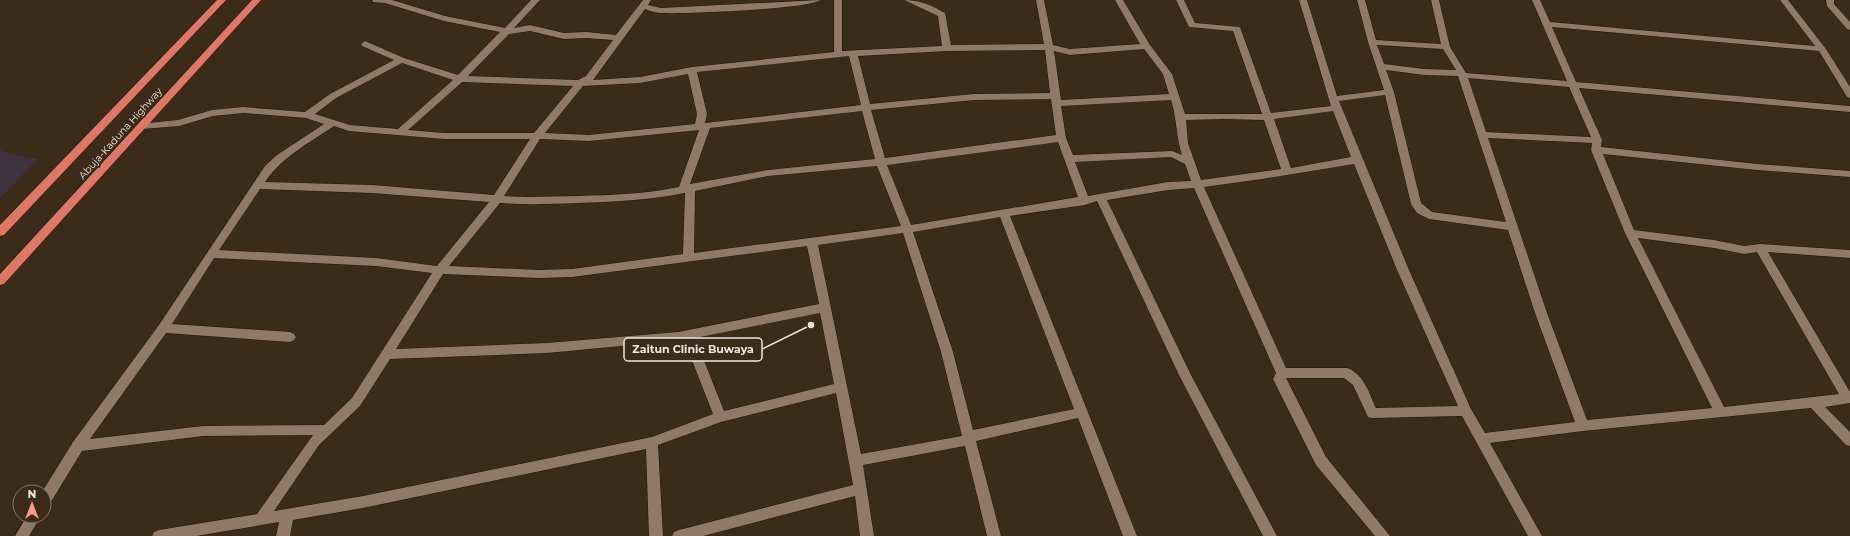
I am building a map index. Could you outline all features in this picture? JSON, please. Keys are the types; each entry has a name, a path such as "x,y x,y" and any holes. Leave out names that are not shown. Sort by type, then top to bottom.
{"highway":[{"name":"Abuja-Kaduna Highway","path":"0,232 222,0"},
{"name":"Abuja-Kaduna Highway","path":"0,281 257,0"}],"street":[{"path":"376,0 386,1 444,18 508,31 530,28 564,36 586,35 619,38"},
{"path":"400,132 460,79 508,31 536,0"},
{"path":"261,520 314,441 325,430 348,412 356,402 440,270 497,199 537,136 580,83 589,78 645,3 661,11 753,4 810,2 816,0"},
{"path":"838,0 838,54"},
{"path":"908,0 942,15 947,48"},
{"path":"1040,0 1049,47 1060,138 1085,201"},
{"path":"1119,0 1146,46 1167,74 1181,117 1183,143 1188,162 1282,373"},
{"path":"1180,0 1192,25 1237,29 1287,171"},
{"path":"1302,0 1335,104 1356,160 1466,411 1480,439 1535,536"},
{"path":"1361,0 1372,42 1389,92 1416,204 1421,210 1429,215 1513,227"},
{"path":"1435,0 1446,47 1462,74 1541,313 1583,426"},
{"path":"1536,0 1597,145 1630,233 1720,412"},
{"path":"1784,0 1822,49 1850,95"},
{"path":"1830,0 1830,4 1850,27"},
{"path":"1546,24 1822,49"},
{"path":"1372,42 1446,47"},
{"path":"365,44 401,60 460,79 580,83 640,80 692,70 853,53 947,48 1049,47 1070,52 1146,46"},
{"path":"853,53 866,108 882,162 907,229 947,352 994,536"},
{"path":"307,115 333,96 401,60"},
{"path":"1380,66 1424,72 1462,74 1573,86 1850,109"},
{"path":"688,258 687,189 703,126 702,114 692,70"},
{"path":"1181,117 1268,117 1389,92"},
{"path":"142,126 179,123 212,113 243,110 307,115 349,128 444,136 595,137 974,97 1056,100 1175,97"},
{"path":"52,487 78,446 163,328 257,185 274,163 332,123"},
{"path":"1482,135 1597,145 1757,167 1850,174"},
{"path":"257,185 372,189 523,201 618,198 657,195 768,173 882,162 1060,138"},
{"path":"1172,154 1183,143"},
{"path":"1068,159 1172,154 1188,162"},
{"path":"211,254 376,262 440,270 538,274 572,273 907,229 1085,201 1168,186 1198,185 1245,179 1356,160"},
{"path":"1101,198 1186,376 1270,536"},
{"path":"1004,214 1130,536"},
{"path":"1630,233 1714,244 1744,250 1760,248 1850,254"},
{"path":"812,242 842,386 868,536"},
{"path":"1480,439 1583,426 1656,420 1848,398 1760,248"},
{"path":"387,354 547,348 688,335 826,307"},
{"path":"163,328 290,336"},
{"path":"688,335 720,417"},
{"path":"1282,373 1347,373 1358,382 1372,413 1466,411"},
{"path":"1282,373 1279,378 1321,460 1383,536"},
{"path":"159,536 230,530 261,520 287,514 363,502 652,442 720,417 842,386"},
{"path":"1814,403 1850,441"},
{"path":"856,461 969,439 1082,412"},
{"path":"78,446 203,431 288,428 325,430"},
{"path":"652,442 656,536"},
{"path":"679,536 860,489"},
{"path":"283,536 287,514"},
{"path":"22,536 29,524"}],"shaded area":[{"path":"0,150 6,153 38,159 0,198"}],"place":[{"name":"Zaitun Clinic Buwaya","path":"811,325"}]}
